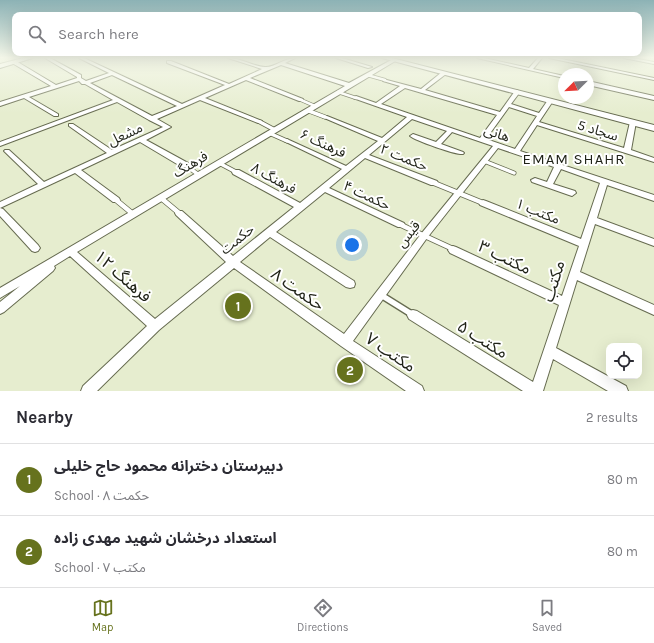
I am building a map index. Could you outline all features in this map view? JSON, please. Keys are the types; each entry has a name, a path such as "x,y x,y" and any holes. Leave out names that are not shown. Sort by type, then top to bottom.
{"main road":[{"path":"456,76 654,128"},
{"path":"477,76 654,122"}],"street":[{"path":"39,76 56,86"},
{"name":"مشعل","path":"0,204 168,127 82,81 80,76"},
{"path":"0,104 56,86 100,76"},
{"path":"120,76 182,106"},
{"path":"204,76 228,86"},
{"path":"151,119 249,76"},
{"path":"321,76 350,86"},
{"name":"فرهنگ","path":"0,293 365,76"},
{"path":"421,91 440,76"},
{"path":"640,76 654,79"},
{"path":"245,78 301,100"},
{"path":"385,80 501,114"},
{"path":"594,84 654,98"},
{"path":"376,105 404,86"},
{"path":"482,140 517,92"},
{"path":"24,96 56,115"},
{"path":"201,98 260,122"},
{"name":"هانی","path":"356,98 654,198"},
{"path":"0,144 116,100"},
{"path":"516,152 550,101"},
{"path":"508,105 541,114"},
{"name":"حکمت","path":"90,390 155,326 411,116"},
{"path":"325,117 382,140"},
{"path":"628,152 633,122"},
{"name":"سجاد 5","path":"536,123 654,160"},
{"path":"71,125 112,153"},
{"path":"437,145 451,130"},
{"path":"413,136 461,153"},
{"path":"141,140 185,165"},
{"name":"فرهنگ ۶","path":"287,141 347,169"},
{"name":"قیس","path":"345,342 379,294 497,145"},
{"path":"6,151 43,185"},
{"name":"حکمت ۲","path":"364,155 434,183"},
{"path":"549,185 558,166"},
{"path":"76,170 116,200"},
{"name":"فرهنگ ۸","path":"236,172 300,207"},
{"path":"535,180 572,193"},
{"name":"مکتب","path":"536,391 604,182"},
{"name":"حکمت ۴","path":"323,188 401,226"},
{"name":"مکتب ۱","path":"483,203 584,244"},
{"path":"0,211 35,248"},
{"name":"حکمت ۸","path":"179,213 233,262 345,342"},
{"path":"591,219 654,243"},
{"path":"269,232 350,284"},
{"name":"مکتب ۳","path":"453,250 565,303"},
{"path":"0,309 70,251"},
{"name":"فرهنگ ۱۲","path":"70,251 155,326"},
{"path":"574,274 654,310"},
{"name":"مکتب ۵","path":"413,315 536,391"},
{"name":"مکتب ۷","path":"345,342 417,391"},
{"path":"550,351 621,391"}],"lane":[{"path":"371,76 385,80"},
{"path":"338,92 356,98"},
{"path":"301,100 315,106"},
{"path":"308,110 325,117"},
{"path":"260,122 287,141"},
{"path":"484,162 514,173"},
{"path":"219,163 236,172"},
{"path":"185,165 199,175"},
{"path":"434,183 483,203"},
{"path":"160,198 179,213"},
{"path":"116,200 133,214"},
{"path":"401,226 453,250"},
{"path":"379,294 413,315"}],"place":[{"name":"دبيرستان دخترانه محمود حاج خلیلی","path":"238,306"},
{"name":"استعداد درخشان شهید مهدی زاده","path":"350,370"}],"district":[{"name":"EMAM SHAHR","path":"574,159"}]}
